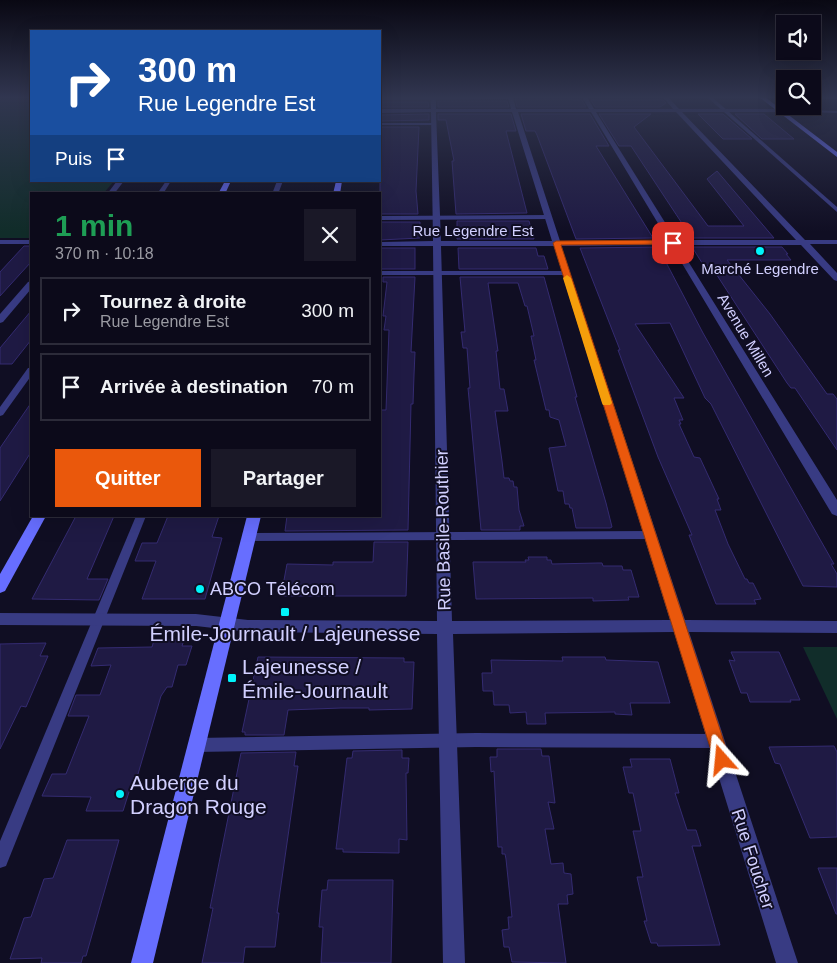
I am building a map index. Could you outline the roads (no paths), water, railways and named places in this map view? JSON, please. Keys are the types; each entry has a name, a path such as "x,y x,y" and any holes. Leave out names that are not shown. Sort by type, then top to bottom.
{"main road":[{"path":"820,142 837,155"},
{"path":"0,588 39,517"},
{"path":"142,963 254,517"}],"street":[{"name":"Rue Basile-Routhier","path":"434,142 444,536 444,628 454,963"},
{"name":"Rue Foucher","path":"524,142 786,963"},
{"name":"Avenue Millen","path":"611,142 837,511"},
{"path":"708,142 837,278"},
{"path":"112,192 121,182"},
{"path":"0,242 30,242"},
{"name":"Rue Legendre Est","path":"381,244 837,242"},
{"path":"0,320 5,309 30,285"},
{"path":"0,619 196,620 248,626 444,628 837,627"}],"lane":[{"path":"760,142 837,210"},
{"path":"381,218 548,217"},
{"path":"381,273 565,273"},
{"path":"0,413 30,371"},
{"path":"0,860 141,517"},
{"path":"249,537 649,535"},
{"path":"196,744 448,740 716,741"}],"place":[{"name":"Marché Legendre","path":"760,251"},
{"name":"ABCO Télécom","path":"200,589"},
{"name":"Émile-Journault / Lajeunesse","path":"285,612"},
{"name":"Lajeunesse / Émile-Journault","path":"232,678"},
{"name":"Auberge du Dragon Rouge","path":"120,794"}]}
